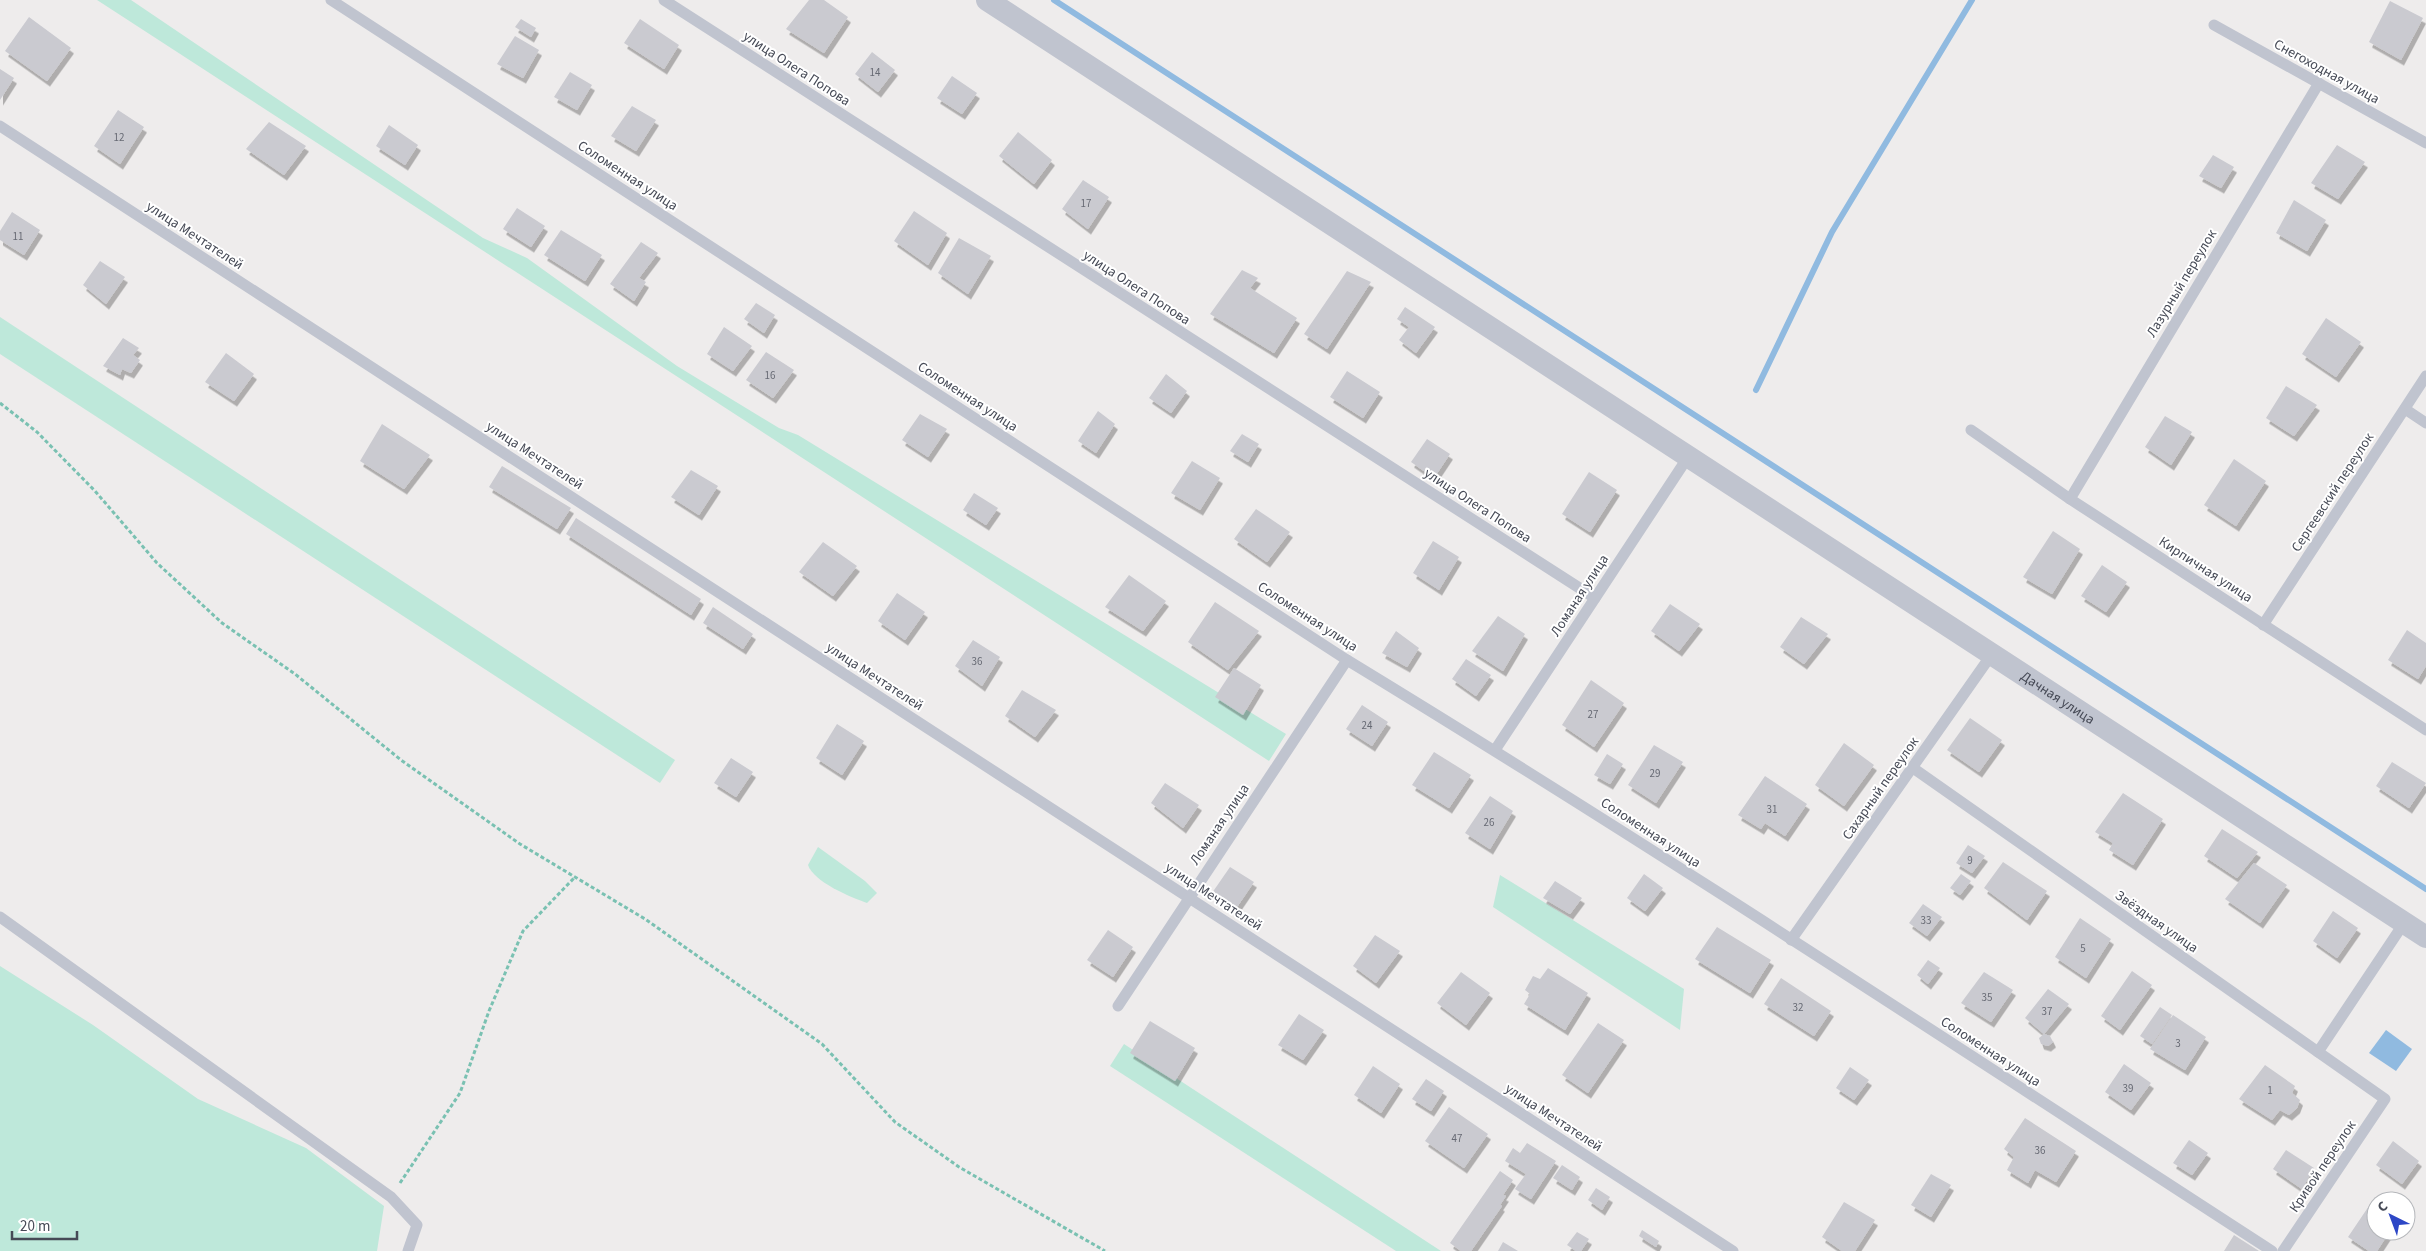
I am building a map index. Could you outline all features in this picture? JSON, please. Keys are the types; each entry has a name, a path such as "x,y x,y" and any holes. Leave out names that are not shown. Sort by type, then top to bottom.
{"street":[{"name":"Дачная улица","path":"987,0 2426,937"}],"lane":[{"name":"Соломенная улица","path":"331,0 1347,660 1495,750 2272,1251"},
{"name":"улица Олега Попова","path":"664,0 1595,598"},
{"name":"Снегоходная улица","path":"2214,25 2426,143"},
{"name":"Лазурный переулок","path":"2070,498 2319,83"},
{"name":"улица Мечтателей","path":"0,126 1733,1251"},
{"name":"Сергеевский переулок","path":"2263,625 2426,376"},
{"path":"2406,409 2426,423"},
{"name":"Кирпичная улица","path":"1971,430 2070,498 2426,730"},
{"name":"Ломаная улица","path":"1495,750 1688,457"},
{"name":"Сахарный переулок","path":"1792,940 1992,654"},
{"name":"Ломаная улица","path":"1118,1006 1188,897 1347,660"},
{"name":"Звёздная улица","path":"1912,768 2385,1099"},
{"path":"0,917 391,1197 417,1225 408,1251"},
{"path":"2318,1052 2404,923"},
{"name":"Кривой переулок","path":"2283,1251 2385,1099"}],"path":[{"path":"0,403 37,432 95,491 157,563 222,623 296,674 401,760 520,844 645,920 822,1044 895,1122 959,1166 1105,1251"},
{"path":"391,1197 460,1093 490,1011 523,931 575,877"}],"green space":[{"path":"97,0 131,0 483,238 527,258 677,366 779,428 798,435 1286,734 1269,761"},
{"path":"0,317 675,760 660,783 0,354"},
{"path":"818,847 865,881 877,893 867,903 833,888 817,877 808,865"},
{"path":"1500,875 1684,989 1680,1030 1493,907"},
{"path":"0,966 93,1025 198,1099 306,1148 384,1206 377,1251 0,1251"},
{"path":"1124,1044 1441,1251 1396,1251 1110,1066"}],"water":[{"path":"2386,1030 2412,1049 2396,1071 2369,1053"}],"building":[{"path":"809,0 824,0 848,17 824,53 786,29"},
{"path":"2390,1 2423,18 2401,60 2369,42"},
{"path":"29,17 71,48 47,81 5,51"},
{"path":"521,19 536,28 531,37 515,27"},
{"path":"640,19 679,45 664,69 624,43"},
{"path":"515,36 539,50 523,78 497,64"},
{"path":"872,52 895,70 878,92 855,74"},
{"path":"0,69 14,78 0,100"},
{"path":"570,72 592,85 577,110 554,97"},
{"path":"952,76 977,93 962,114 937,98"},
{"path":"632,106 656,120 636,151 611,136"},
{"path":"118,110 144,127 120,164 94,146"},
{"path":"269,122 306,146 284,175 246,149"},
{"path":"389,125 418,145 405,165 376,146"},
{"path":"1018,132 1052,160 1034,184 999,156"},
{"path":"2337,145 2365,162 2338,199 2311,183"},
{"path":"2213,155 2234,167 2221,188 2199,176"},
{"path":"1083,180 1109,197 1088,229 1062,209"},
{"path":"2294,200 2326,220 2307,251 2276,233"},
{"path":"517,208 545,226 531,247 503,229"},
{"path":"914,211 947,233 928,265 894,241"},
{"path":"12,212 40,230 24,255 0,240 0,231"},
{"path":"561,230 602,255 585,281 544,255"},
{"path":"959,238 991,256 968,294 938,273"},
{"path":"641,242 658,253 639,278 646,282 634,301 610,284"},
{"path":"100,261 125,277 106,304 83,285"},
{"path":"1242,270 1258,278 1250,288 1297,318 1274,353 1210,314"},
{"path":"1347,271 1371,282 1327,349 1304,334"},
{"path":"756,303 775,315 764,333 744,319"},
{"path":"1405,307 1435,327 1416,353 1399,340 1409,327 1397,319"},
{"path":"2326,318 2361,342 2336,377 2302,354"},
{"path":"724,327 752,346 733,371 707,354"},
{"path":"123,338 139,348 133,355 140,360 131,373 122,369 120,375 103,366"},
{"path":"766,352 794,370 773,398 746,380"},
{"path":"226,353 254,374 234,401 205,382"},
{"path":"1347,371 1380,392 1363,418 1330,397"},
{"path":"1166,374 1187,391 1171,413 1149,398"},
{"path":"2286,386 2317,405 2294,436 2266,418"},
{"path":"1098,411 1115,424 1096,453 1078,441"},
{"path":"920,414 947,429 928,457 902,440"},
{"path":"2165,416 2192,432 2171,465 2145,447"},
{"path":"382,424 430,455 404,489 360,461"},
{"path":"1242,434 1259,444 1248,462 1230,451"},
{"path":"1427,439 1450,454 1434,478 1411,462"},
{"path":"2234,459 2266,481 2236,526 2204,505"},
{"path":"1192,461 1220,478 1200,510 1171,493"},
{"path":"502,466 571,508 557,529 489,487"},
{"path":"691,470 718,486 699,515 671,497"},
{"path":"1589,472 1617,490 1590,532 1562,514"},
{"path":"974,493 998,508 986,525 963,510"},
{"path":"1256,509 1290,532 1267,562 1234,539"},
{"path":"576,518 701,599 691,615 566,534"},
{"path":"2053,531 2080,549 2052,594 2023,577"},
{"path":"1433,541 1459,557 1439,590 1413,573"},
{"path":"823,542 857,566 833,596 799,572"},
{"path":"2102,565 2127,582 2106,612 2081,596"},
{"path":"1129,575 1166,601 1143,631 1105,607"},
{"path":"897,593 925,612 905,640 878,621"},
{"path":"1215,602 1259,631 1228,670 1188,642"},
{"path":"1670,604 1700,624 1679,651 1651,631"},
{"path":"713,607 753,634 743,649 703,623"},
{"path":"1498,616 1525,634 1503,671 1472,651"},
{"path":"1801,617 1828,634 1804,664 1780,647"},
{"path":"2407,630 2426,643 2426,666 2418,679 2388,660"},
{"path":"1396,631 1419,648 1407,667 1382,653"},
{"path":"973,640 1000,657 982,686 955,666"},
{"path":"1466,659 1491,675 1476,696 1452,679"},
{"path":"1234,668 1261,685 1243,715 1215,697"},
{"path":"1591,680 1624,703 1594,747 1562,725"},
{"path":"1022,690 1056,710 1035,737 1005,716"},
{"path":"1362,705 1388,722 1372,746 1346,729"},
{"path":"1970,718 2002,740 1979,772 1947,750"},
{"path":"837,724 864,741 842,775 816,758"},
{"path":"1844,743 1874,765 1844,806 1815,785"},
{"path":"1654,745 1683,762 1656,803 1628,785"},
{"path":"1434,752 1471,775 1449,808 1412,785"},
{"path":"1607,754 1623,764 1610,784 1594,775"},
{"path":"731,758 753,772 736,797 714,783"},
{"path":"2392,762 2426,783 2409,808 2376,786"},
{"path":"1765,776 1807,804 1785,836 1765,823 1761,829 1738,815"},
{"path":"1165,783 1199,805 1183,828 1151,803"},
{"path":"2123,793 2163,819 2133,865 2109,850 2113,843 2095,832"},
{"path":"1490,796 1513,811 1490,849 1465,833"},
{"path":"2222,829 2258,852 2237,878 2204,856"},
{"path":"1968,845 1985,856 1972,873 1956,863"},
{"path":"2003,862 2047,891 2027,920 1984,888"},
{"path":"2254,863 2287,885 2260,923 2225,899"},
{"path":"1230,867 1254,882 1237,907 1212,893"},
{"path":"1644,874 1663,888 1645,911 1627,898"},
{"path":"1961,874 1971,881 1960,895 1950,888"},
{"path":"1555,881 1582,898 1570,914 1543,898"},
{"path":"1923,904 1942,917 1927,936 1909,923"},
{"path":"2333,911 2358,928 2337,958 2313,941"},
{"path":"2080,918 2111,939 2086,978 2055,957"},
{"path":"1717,927 1771,960 1750,993 1695,959"},
{"path":"1108,930 1133,947 1113,977 1087,960"},
{"path":"1375,935 1400,951 1376,983 1353,966"},
{"path":"1928,960 1940,968 1928,984 1917,975"},
{"path":"1548,968 1588,993 1565,1030 1524,1004 1530,994 1525,990 1533,976 1540,979"},
{"path":"2132,971 2152,985 2120,1030 2101,1016"},
{"path":"1461,972 1490,993 1466,1025 1437,1003"},
{"path":"1984,972 2013,990 1991,1022 1961,1003"},
{"path":"1781,978 1831,1011 1814,1036 1764,1004"},
{"path":"2048,989 2069,1004 2044,1034 2025,1018"},
{"path":"2160,1007 2172,1015 2152,1044 2140,1036"},
{"path":"1299,1014 1324,1030 1303,1060 1278,1045"},
{"path":"2173,1015 2206,1037 2185,1070 2150,1049"},
{"path":"1150,1021 1195,1048 1175,1081 1130,1053"},
{"path":"1598,1023 1624,1040 1588,1093 1562,1075"},
{"path":"2044,1034 2050,1036 2053,1042 2048,1046 2041,1044 2039,1038"},
{"path":"2124,1064 2151,1083 2131,1110 2105,1092"},
{"path":"2265,1065 2295,1086 2292,1093 2300,1100 2297,1108 2289,1115 2280,1110 2272,1120 2239,1099"},
{"path":"1373,1066 1400,1084 1381,1113 1354,1095"},
{"path":"1850,1067 1869,1080 1854,1100 1836,1088"},
{"path":"1426,1079 1444,1091 1431,1111 1412,1099"},
{"path":"1449,1107 1488,1134 1464,1168 1425,1141"},
{"path":"2025,1118 2076,1151 2056,1182 2035,1170 2028,1183 2007,1170 2014,1157 2004,1149"},
{"path":"2189,1140 2208,1153 2192,1175 2173,1163"},
{"path":"2393,1141 2419,1161 2402,1184 2376,1165"},
{"path":"1527,1143 1556,1161 1531,1199 1515,1189 1526,1174 1505,1161 1513,1148 1520,1153"},
{"path":"2286,1150 2314,1168 2302,1189 2273,1169"},
{"path":"1562,1165 1580,1177 1572,1190 1553,1178"},
{"path":"1500,1171 1513,1180 1503,1195 1506,1196 1500,1205 1502,1206 1471,1251 1461,1251 1450,1243"},
{"path":"1931,1174 1951,1185 1931,1217 1911,1205"},
{"path":"1596,1188 1610,1197 1602,1210 1588,1200"},
{"path":"1844,1202 1875,1220 1855,1251 1842,1251 1822,1237"},
{"path":"2366,1210 2366,1241 2384,1241 2377,1251 2369,1251 2348,1237"},
{"path":"1642,1230 1659,1241 1656,1247 1639,1236"},
{"path":"1577,1232 1589,1239 1581,1251 1576,1251 1567,1245"},
{"path":"2234,1235 2259,1251 2224,1251"},
{"path":"1503,1242 1518,1251 1498,1251"}],"waterway":[{"path":"1054,0 2426,889"},
{"path":"1756,390 1832,232 1972,0"}]}
